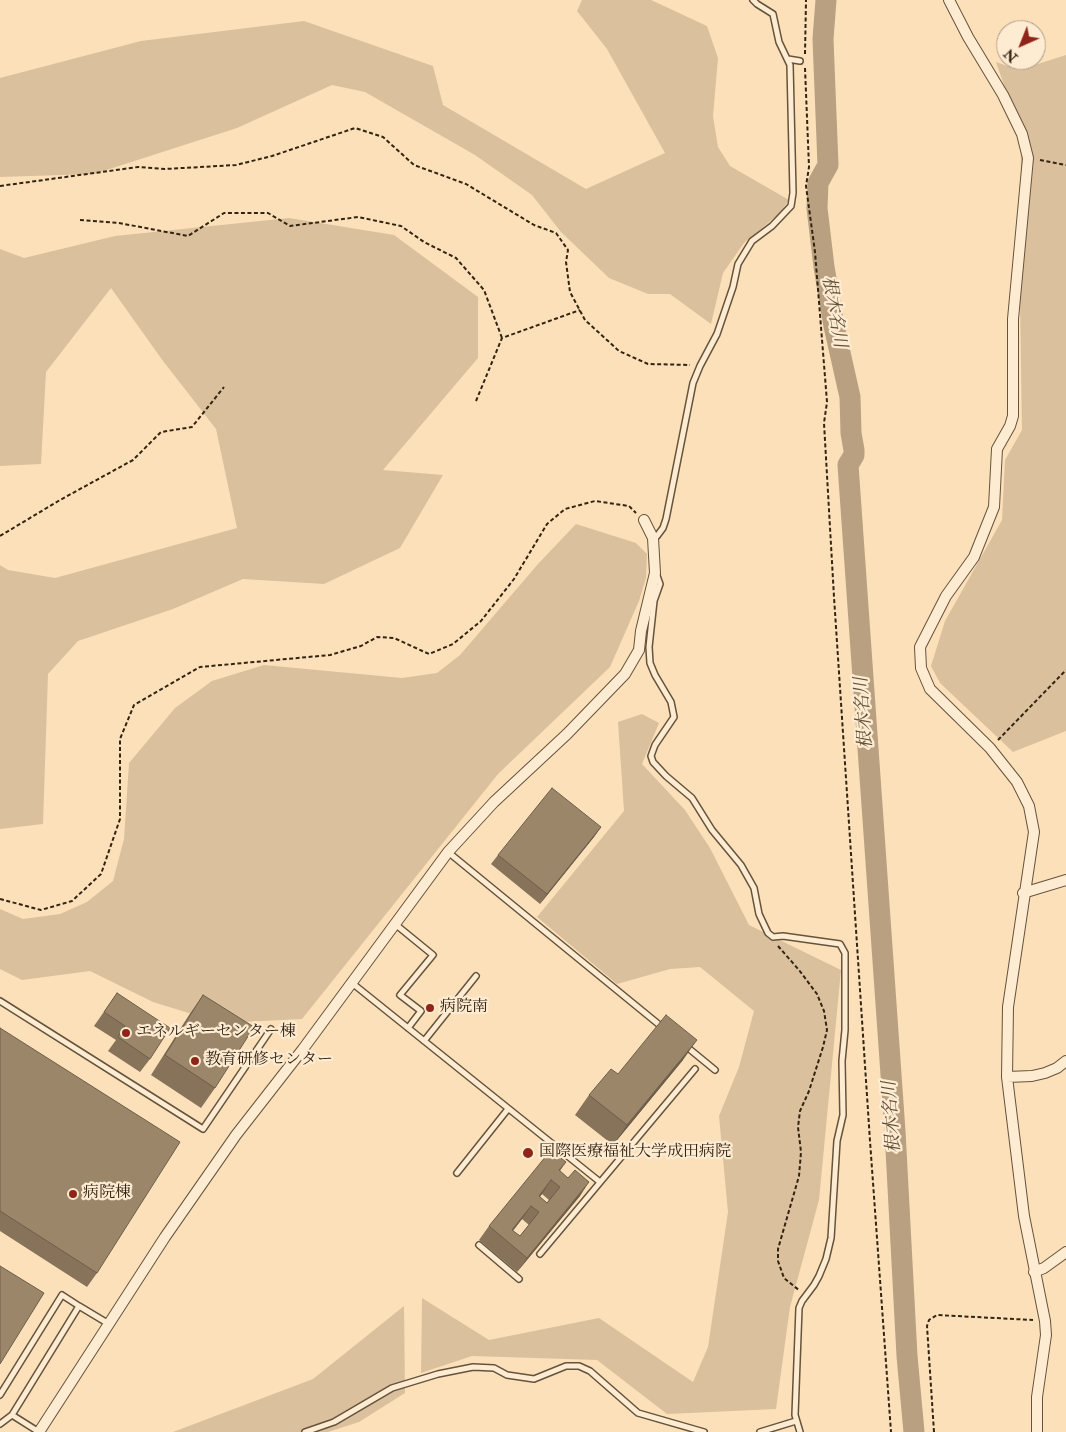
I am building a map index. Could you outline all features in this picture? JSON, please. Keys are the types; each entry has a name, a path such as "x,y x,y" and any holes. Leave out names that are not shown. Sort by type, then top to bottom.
{"street":[{"path":"949,0 968,37 1003,95 1022,134 1028,158 1013,319 1013,416 1010,426 997,449 994,507 974,557 946,596 920,647 921,668 930,689 990,748 1017,782 1029,806 1034,832 1023,893 1008,1007 1007,1077 1024,1216 1045,1321 1046,1335 1036,1397 1037,1432"},
{"path":"39,1432 165,1237 236,1135 304,1049 448,852 494,802 567,734 625,674 638,650 655,573 653,538 644,520"},
{"path":"1023,893 1066,880"},
{"path":"1007,1077 1032,1076 1045,1073 1058,1068 1066,1061"},
{"path":"1034,1272 1044,1268 1066,1252"}],"lane":[{"path":"653,538 663,528 666,519 693,383 717,334 733,287 738,264 744,251 752,241 772,226 792,206 790,65 779,42 773,14 754,0"},
{"path":"788,59 800,62"},
{"path":"655,573 660,584 654,601 649,647 650,663 671,702 674,717 655,745 651,756 657,768 692,798 707,824 741,865 754,888 759,914 768,933 773,937 783,936 840,944 845,953 842,1115 837,1141 831,1238 826,1259 814,1285 802,1301 799,1313 796,1421 800,1432"},
{"path":"448,852 669,1032"},
{"path":"395,924 433,954 400,995 421,1012 408,1028"},
{"path":"424,1041 476,976"},
{"path":"352,982 600,1182"},
{"path":"0,1001 202,1129 271,1029"},
{"path":"684,1045 715,1070"},
{"path":"540,1254 695,1070"},
{"path":"457,1173 508,1109"},
{"path":"479,1245 519,1279"},
{"path":"0,1395 62,1295 109,1324"},
{"path":"0,1424 12,1415 80,1306"},
{"path":"305,1432 334,1422 392,1388 473,1366 494,1368 506,1375 534,1378 566,1366 579,1366 590,1371 638,1413 704,1432"},
{"path":"12,1415 39,1432"},
{"path":"760,1432 796,1421"}],"path":[{"path":"805,54 806,0"},
{"path":"800,62 809,159 806,186 815,252 827,402 824,423 834,597 891,1432"},
{"path":"0,186 138,166 165,169 236,165 272,156 355,128 383,137 414,165 466,184 534,225 556,233 568,250 566,262 570,292 585,320 620,351 648,364 700,366"},
{"path":"1028,158 1066,164"},
{"path":"80,220 119,223 188,236 224,213 268,213 290,226 358,216 401,226 424,242 456,258 484,290 502,338 476,401"},
{"path":"502,338 580,310"},
{"path":"0,536 133,460 161,432 192,428 224,387"},
{"path":"0,899 40,910 72,901 101,874 120,819 120,740 134,705 200,668 330,655 361,646 377,637 394,638 429,654 453,644 481,621 514,579 547,524 565,509 594,501 629,506 644,520"},
{"path":"990,748 1066,670"},
{"path":"773,937 776,944 817,994 824,1011 827,1030 809,1091 800,1111 798,1127 802,1152 799,1176 792,1194 778,1250 778,1261 784,1278 806,1295"},
{"path":"934,1432 927,1326 932,1317 936,1315 1045,1321"}],"shaded area":[{"path":"582,0 651,0 707,26 718,58 713,116 718,147 730,166 789,200 780,213 744,243 723,273 711,324 670,294 648,294 609,278 561,232 532,195 475,155 365,92 332,85 237,128 94,174 0,177 0,78 141,41 304,21 433,66 443,105 586,189 665,153 607,49 577,11"},
{"path":"1066,55 1066,731 1013,752 940,683 931,666 945,621 1002,520 1005,460 1022,430 1020,302 1021,134 999,70 1046,70 1046,61"},
{"path":"289,218 394,235 478,297 478,358 383,470 443,475 400,548 324,584 243,579 173,609 78,641 48,674 43,824 0,829 0,565 8,570 55,578 237,528 216,429 163,361 111,288 46,372 41,464 0,466 0,249 24,258 115,236"},
{"path":"576,524 636,543 647,554 646,578 639,601 610,667 498,774 302,1019 221,1023 153,1002 90,971 22,980 0,969 0,909 23,919 60,914 87,902 113,881 124,839 129,763 175,708 212,681 264,665 402,678 437,673 460,655 538,564"},
{"path":"642,714 659,723 642,764 685,810 710,848 749,925 841,970 819,1200 790,1307 776,1409 667,1414 597,1360 472,1356 421,1373 422,1298 489,1340 599,1318 693,1382 708,1347 728,1212 719,1116 739,1067 754,1011 700,967 670,969 617,984 537,917 624,811 618,722"},
{"path":"404,1306 405,1393 359,1422 328,1432 173,1432 313,1379"}],"building":[{"path":"552,788 601,827 547,894 498,855"},
{"path":"117,993 170,1028 150,1059 118,1037 125,1026 104,1012"},
{"name":"教育研修センター","path":"203,995 254,1027 215,1088 165,1055"},
{"path":"666,1015 697,1040 627,1125 589,1095 611,1069 618,1074"},
{"name":"病院棟","path":"0,1028 180,1142 97,1273 0,1211"},
{"path":"551,1150 566,1162 559,1170 568,1178 575,1170 589,1182 527,1258 489,1226","holes":["551,1180 560,1187 547,1203 539,1196","531,1206 539,1212 520,1236 512,1230"]},
{"path":"0,1266 44,1293 0,1364"}],"waterway":[{"name":"根木名川","path":"826,0 823,39 828,165 818,183 817,208 834,326 850,397 854,455 848,465 895,1131 907,1356 914,1432"}],"place":[{"name":"病院南","path":"430,1008"},
{"name":"エネルギーセンター棟","path":"126,1033"},
{"name":"教育研修センター","path":"195,1061"},
{"name":"国際医療福祉大学成田病院","path":"528,1153"},
{"name":"病院棟","path":"73,1194"}]}
